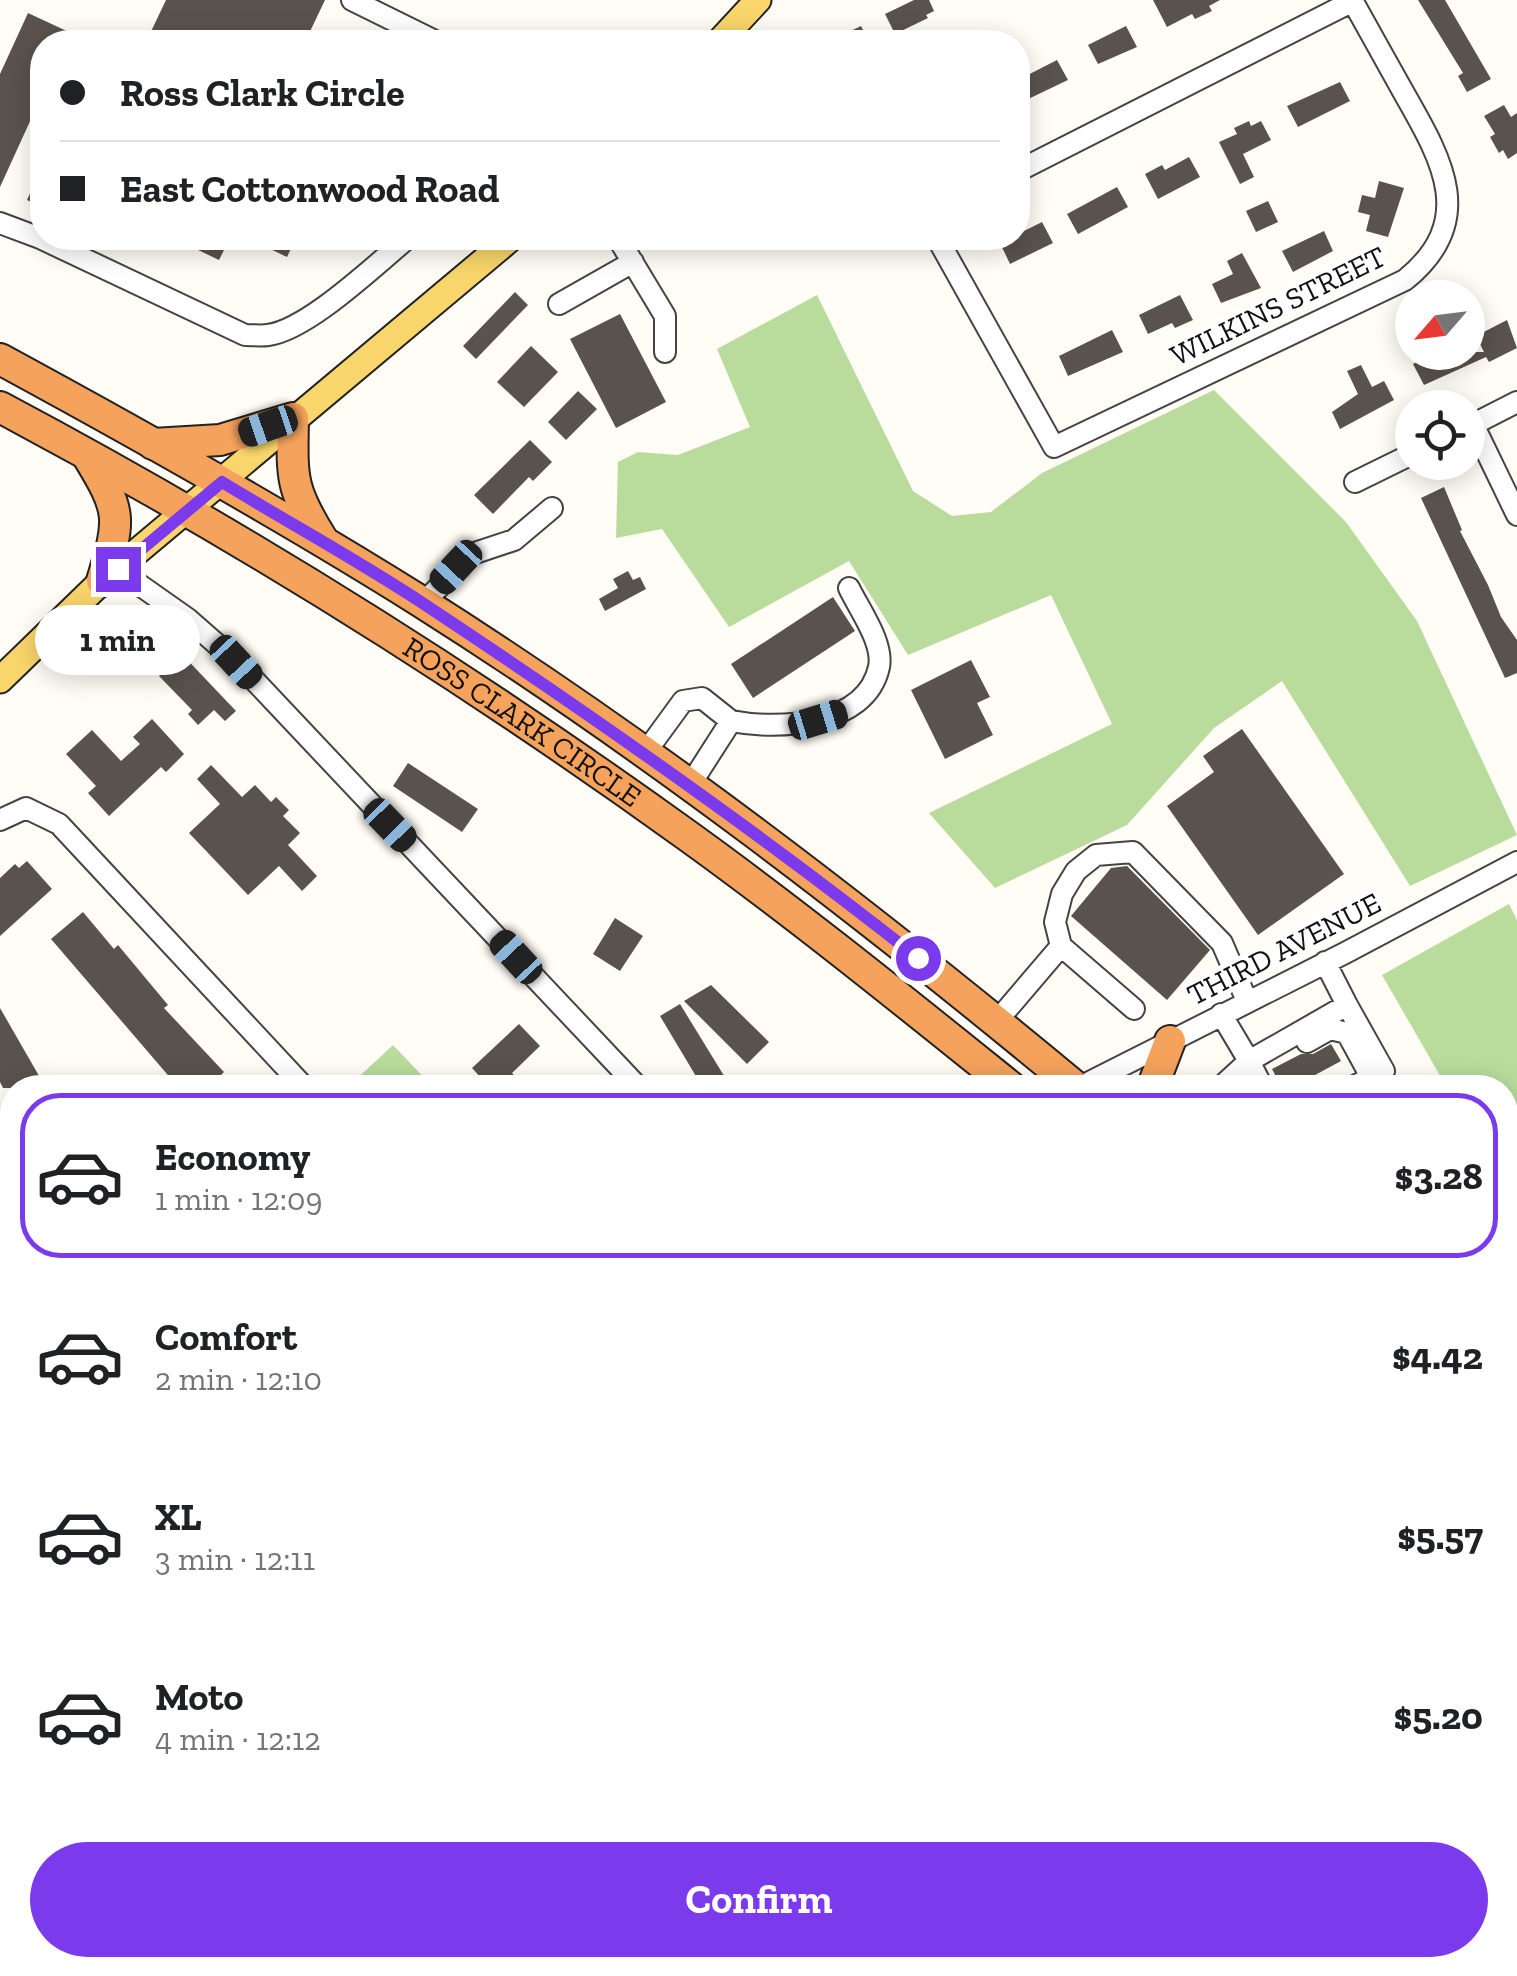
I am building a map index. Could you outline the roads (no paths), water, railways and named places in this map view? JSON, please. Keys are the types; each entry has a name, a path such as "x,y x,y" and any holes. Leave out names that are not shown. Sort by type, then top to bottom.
{"highway":[{"name":"ROSS CLARK CIRCLE","path":"0,359 222,482 423,603 702,794 833,891 1062,1075"},
{"name":"ROSS CLARK CIRCLE","path":"0,407 189,510 432,662 688,836 808,925 996,1075"},
{"path":"153,444 220,440 293,418 293,483 324,544"},
{"path":"86,452 117,512 110,575"},
{"path":"688,836 702,794"},
{"path":"946,1034 967,1075"},
{"path":"1157,1075 1170,1041"}],"main road":[{"path":"729,30 758,0"},
{"path":"0,680 41,636 110,575 496,250"}],"street":[{"path":"352,0 413,30"},
{"path":"1030,165 1352,1"},
{"name":"WILKINS STREET","path":"944,250 1054,447 1405,280 1428,258 1447,214 1443,165 1352,1"},
{"path":"0,223 30,234"},
{"path":"65,250 223,326 245,335 270,336 316,312 393,250"},
{"path":"626,250 665,316 666,352"},
{"path":"559,304 633,262"},
{"path":"1485,418 1517,402"},
{"path":"1485,454 1517,515"},
{"path":"1355,482 1395,462"},
{"path":"423,603 472,554 514,540 552,508"},
{"path":"110,575 188,619 236,662 627,1075"},
{"path":"645,753 683,702 693,698 702,698 731,722 752,725 818,720 837,714 866,691 879,666 878,652 849,588"},
{"path":"702,794 731,722"},
{"path":"0,820 26,808 59,824 293,1075"},
{"path":"1134,1009 1061,946 1055,922 1062,894 1076,871 1096,855 1133,852 1222,943 1247,1001"},
{"name":"THIRD AVENUE","path":"1103,1075 1517,862"},
{"path":"997,1021 1061,946"},
{"path":"1325,962 1384,1071 1375,1075"},
{"path":"1234,1075 1255,1057 1347,1005"},
{"path":"1221,1014 1255,1057 1260,1075"},
{"path":"1255,1057 1282,1055 1330,1030 1339,1030 1354,1041 1369,1075"}]}
